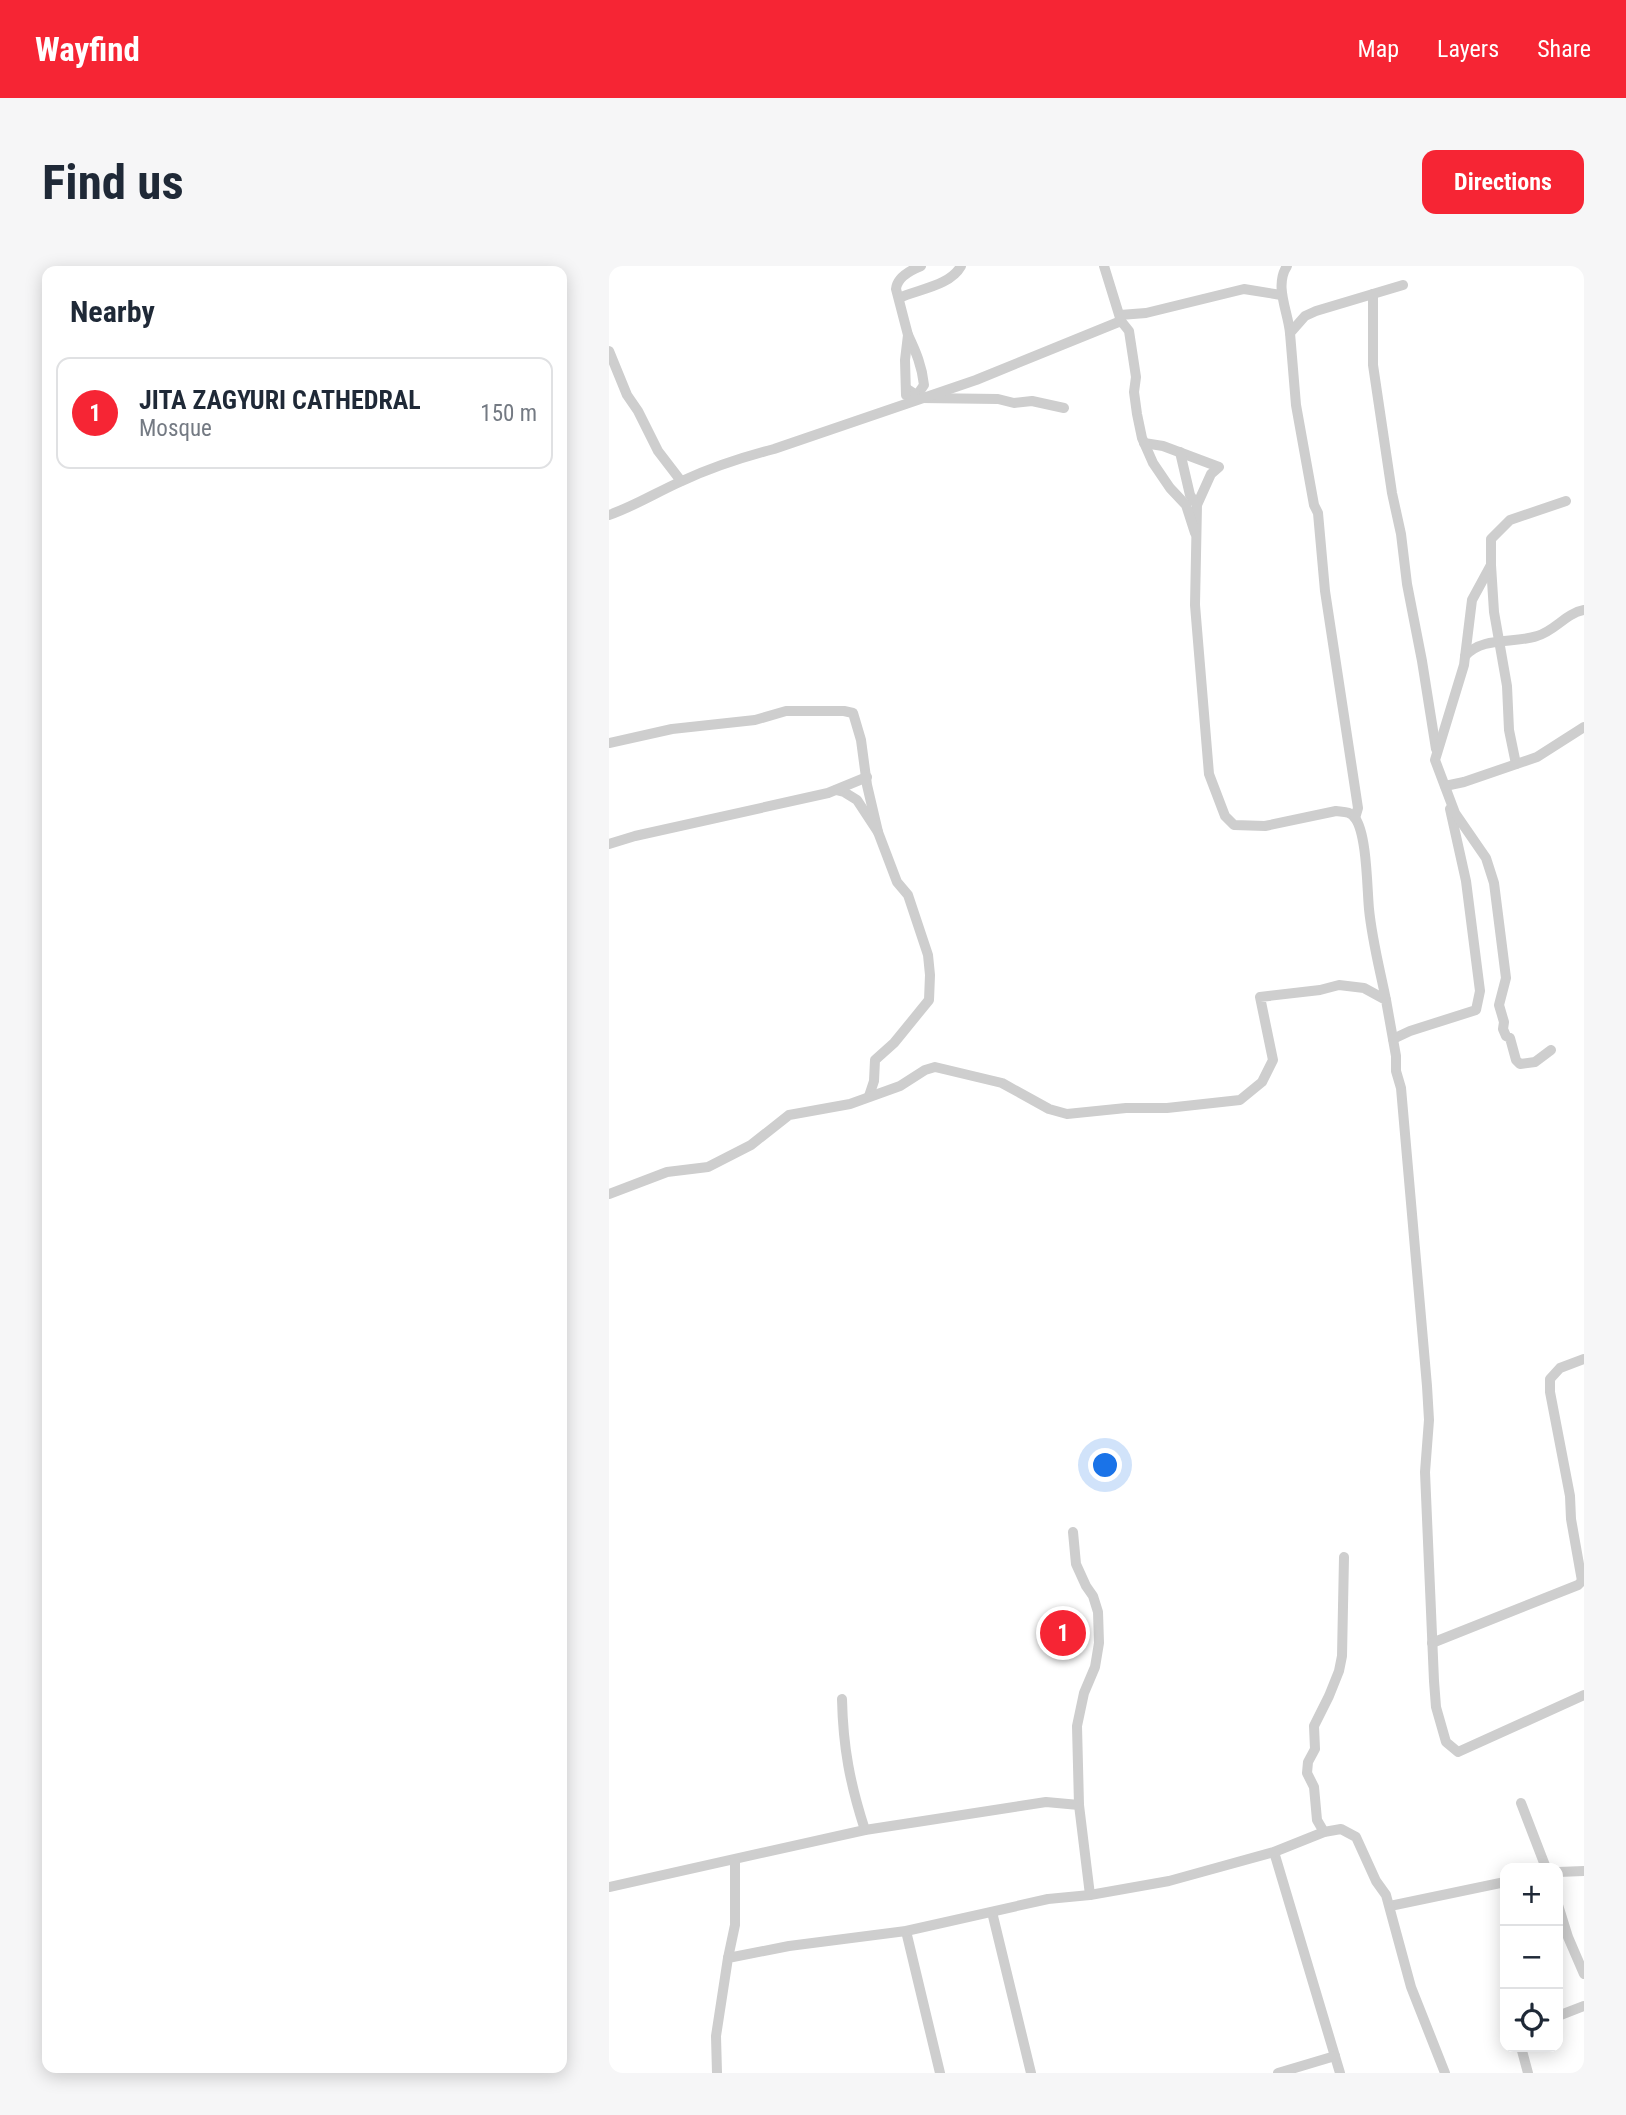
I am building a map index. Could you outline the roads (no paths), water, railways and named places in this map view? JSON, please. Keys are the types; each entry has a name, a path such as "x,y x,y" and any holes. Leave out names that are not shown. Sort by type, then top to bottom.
{"street":[{"path":"917,398 924,385 921,361 908,335 896,283 921,266"},
{"path":"899,298 946,280 957,274 961,266"},
{"path":"1104,266 1116,309 1129,331 1136,377 1134,392 1144,443 1164,480 1186,505 1195,533"},
{"path":"1287,266 1283,272 1281,295 1288,313 1296,405 1314,505 1318,513 1325,591 1358,808 1355,818"},
{"path":"1290,333 1305,316 1316,310 1403,285"},
{"path":"609,516 656,496 681,481 989,375 1121,318 1244,289 1281,295"},
{"path":"1373,294 1373,365 1436,752"},
{"path":"900,405 907,389 905,360 908,335"},
{"path":"609,351 627,395 658,451 681,481"},
{"path":"924,385 933,394"},
{"path":"907,389 917,398 998,399 1014,403 1032,401 1064,408"},
{"path":"1144,443 1163,446 1219,467 1211,474 1197,505 1195,605 1209,774 1224,816 1234,825 1265,827 1336,811 1347,811 1355,818 1360,828 1371,922 1401,1088 1429,1420 1425,1472 1436,1707 1446,1742 1458,1752 1584,1695"},
{"path":"1180,452 1190,495 1197,505"},
{"path":"1516,764 1509,730 1501,642 1494,612 1491,539 1497,530 1510,520 1566,501"},
{"path":"1491,565 1472,600 1465,656 1434,760 1455,813 1486,858 1494,883 1506,978 1499,1005 1504,1022 1503,1029 1510,1038 1515,1060 1527,1065 1551,1050"},
{"path":"1465,656 1472,648 1483,643 1539,636 1576,611 1584,610"},
{"path":"609,743 672,729 755,720 786,711 843,710 853,713 878,832 897,882 908,895 917,919 928,955 930,988 929,1000 894,1043 875,1060 874,1081 869,1096"},
{"path":"1445,786 1516,764 1549,750 1584,727"},
{"path":"609,844 836,790 867,777"},
{"path":"836,790 857,800 878,832"},
{"path":"1393,1039 1476,1010 1478,1003 1480,991 1466,881 1450,818 1449,799"},
{"path":"609,1194 667,1172 708,1167 751,1145 789,1115 850,1104 900,1086 925,1070 935,1067 1002,1083 1049,1110 1067,1114 1240,1100 1262,1082 1273,1060 1260,997 1339,985 1364,988 1386,1000"},
{"path":"1432,1643 1578,1585 1582,1581 1550,1380 1560,1368 1584,1359"},
{"path":"1073,1532 1076,1564 1096,1604 1099,1643 1095,1667 1084,1693 1077,1726 1079,1805 1090,1895"},
{"path":"1324,1832 1317,1820 1314,1787 1307,1773 1308,1762 1315,1749 1314,1726 1329,1696 1342,1656 1344,1557"},
{"path":"842,1699 843,1740 851,1786 865,1830"},
{"path":"609,1887 865,1830 1046,1802 1079,1805"},
{"path":"1521,1804 1544,1863"},
{"path":"728,1958 789,1946 906,1931 1048,1899 1090,1895 1169,1881 1274,1852 1324,1832 1341,1829 1356,1838 1376,1881 1386,1895 1411,1986 1445,2073"},
{"path":"1274,1852 1341,2073"},
{"path":"717,2073 716,2036 735,1925 735,1860"},
{"path":"1563,1872 1584,1871"},
{"path":"1390,1906 1500,1883"},
{"path":"992,1912 1031,2073"},
{"path":"1563,1918 1584,1974"},
{"path":"906,1931 940,2073"},
{"path":"1563,2013 1584,2006"},
{"path":"1522,2052 1528,2073"},
{"path":"1278,2073 1335,2056"}],"place":[{"name":"JITA ZAGYURI CATHEDRAL","path":"1063,1633"}]}
